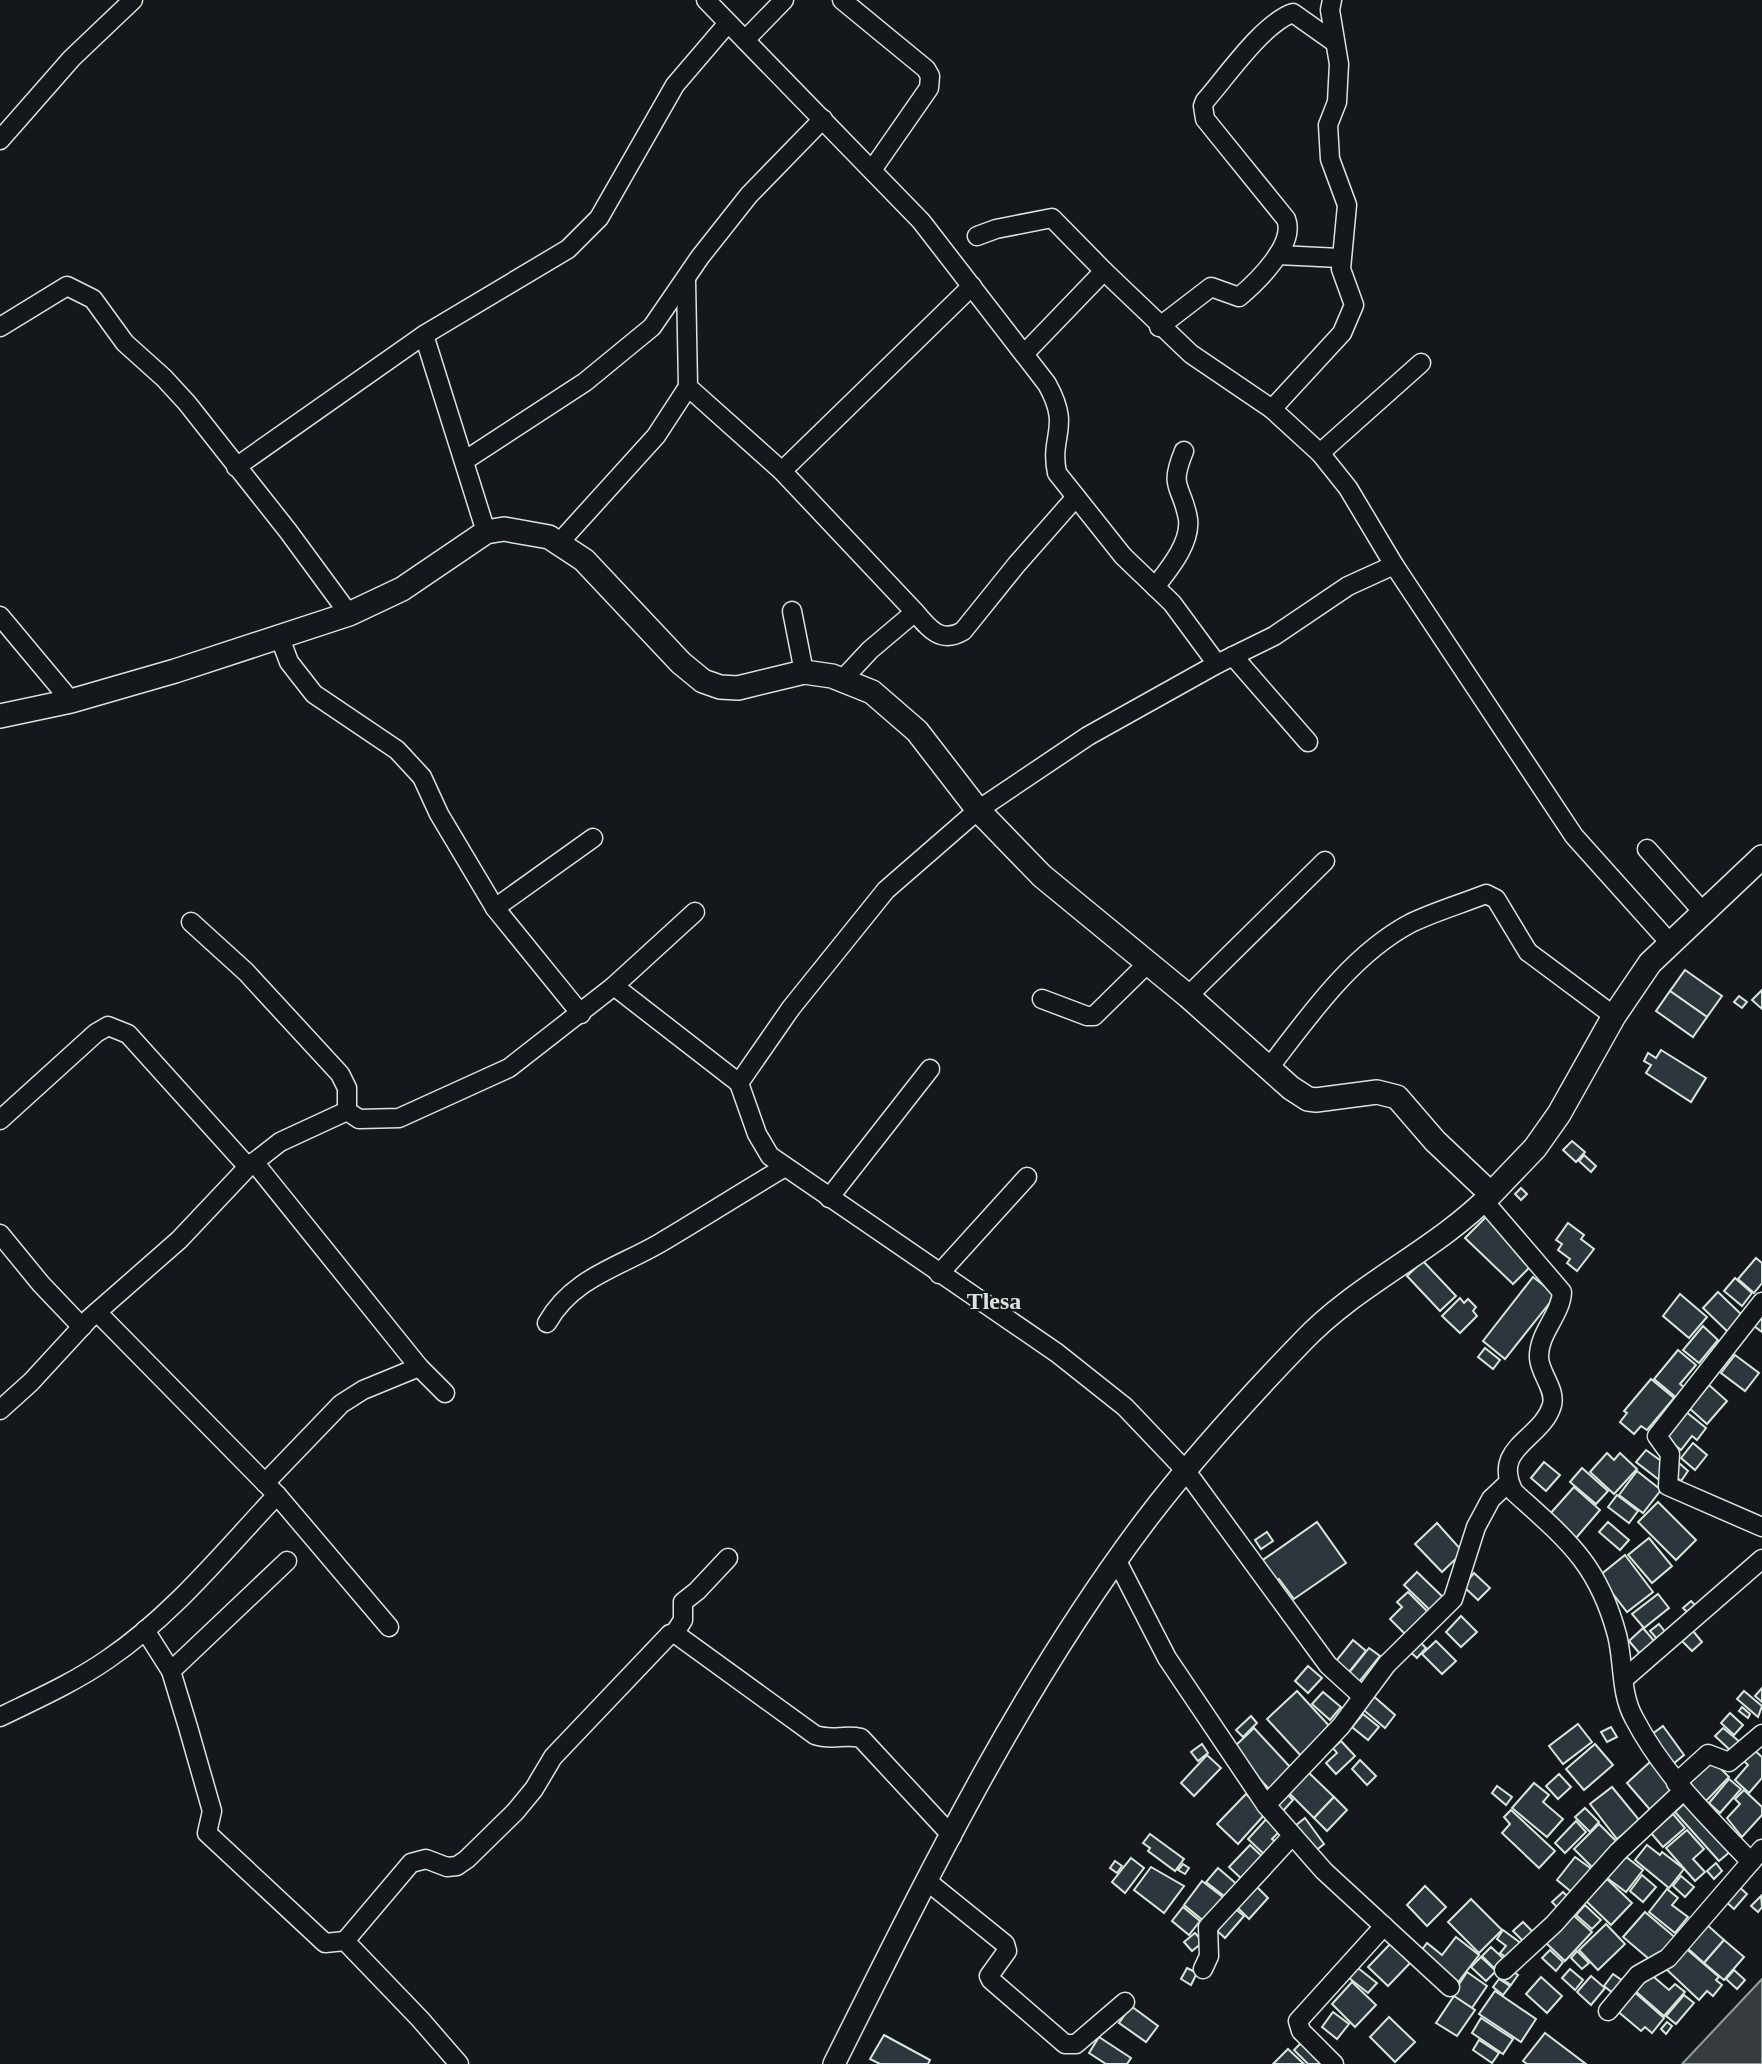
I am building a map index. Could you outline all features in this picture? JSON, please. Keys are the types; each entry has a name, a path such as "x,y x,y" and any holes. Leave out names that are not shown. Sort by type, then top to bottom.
{"main road":[{"path":"0,716 71,701 280,638 349,614 402,589 486,532 504,528 550,537 584,560 681,663 704,681 720,687 738,688 804,672 843,680 872,692 917,731 978,810 1042,876 1188,996 1269,1068 1308,1100 1377,1091 1397,1097 1488,1198 1535,1148 1559,1114 1614,1016 1650,962 1762,858"}],"street":[{"path":"0,140 63,68 133,0"},
{"path":"706,0 921,221 1024,354 1059,405 1061,425 1055,460 1057,473 1123,556 1308,742"},
{"path":"745,40 784,0"},
{"path":"842,0 926,69 930,76 929,88 872,170"},
{"path":"1272,409 1342,333 1353,313 1352,295 1341,269 1340,258 1347,205 1330,159 1328,125 1337,102 1339,64 1330,10 1332,0"},
{"path":"1159,327 1211,287 1239,297 1278,255 1289,235 1286,219 1205,119 1203,106 1250,49 1283,17 1293,13 1334,42"},
{"path":"236,467 424,335 568,249 599,218 675,85 728,23"},
{"path":"464,461 585,382 652,327 750,195 823,120"},
{"path":"977,236 996,229 1052,218 1159,327 1191,354 1272,409 1320,453 1348,488 1394,565 1574,836 1670,943"},
{"path":"1278,255 1340,258"},
{"path":"1024,354 1104,271"},
{"path":"559,543 638,457 688,387 686,280"},
{"path":"0,327 56,290 68,286 79,289 93,299 125,343 179,395 288,531 349,614"},
{"path":"782,471 972,286"},
{"path":"424,335 486,532"},
{"path":"1320,453 1421,363"},
{"path":"688,387 782,471 932,632 942,637 954,637 963,631 1076,497"},
{"path":"1156,587 1174,563 1188,521 1175,485 1175,472 1184,451"},
{"path":"739,1083 791,1008 886,890 978,810 1088,736 1274,636 1336,592 1394,565"},
{"path":"792,611 804,672"},
{"path":"843,680 870,650 915,612"},
{"path":"0,616 71,701"},
{"path":"280,638 289,662 314,694 397,750 422,777 439,814 495,908 581,1014"},
{"path":"495,908 593,838"},
{"path":"1647,849 1703,912"},
{"path":"1188,996 1325,861"},
{"path":"1269,1068 1311,1013 1383,940 1450,905 1486,894 1496,899 1528,952 1614,1016"},
{"path":"347,1111 359,1119 399,1118 509,1068 581,1014 695,912"},
{"path":"191,922 246,972 340,1074 347,1088 347,1111"},
{"path":"1042,999 1087,1016 1094,1016 1148,963"},
{"path":"614,986 739,1083 763,1148 785,1167 1096,1383 1125,1408 1186,1471 1328,1665 1362,1696"},
{"path":"0,1119 96,1033 108,1026 128,1034 251,1164 419,1367 444,1393"},
{"path":"829,1198 930,1069"},
{"path":"0,1410 96,1312 179,1240 251,1164 280,1142 347,1111"},
{"path":"547,1323 557,1305 582,1284 656,1245 785,1167"},
{"path":"939,1274 1027,1177"},
{"path":"834,2064 877,1973 1056,1651 1118,1561 1186,1471 1305,1338 1369,1285 1488,1198 1562,1292 1540,1344 1539,1359 1550,1387 1551,1406 1512,1454 1508,1462 1509,1482 1514,1492 1570,1543 1591,1567 1617,1635 1633,1718 1680,1787 1757,1855 1668,1958 1638,1975 1608,2011"},
{"path":"0,1234 41,1284 82,1327"},
{"path":"1762,1302 1657,1436 1670,1454 1668,1486 1762,1527"},
{"path":"96,1312 271,1489 389,1627"},
{"path":"0,1717 67,1684 109,1659 145,1630 198,1579 341,1404 363,1390 419,1367"},
{"path":"1266,1805 1341,1726 1387,1664 1453,1599 1476,1527 1492,1499 1509,1482"},
{"path":"145,1630 171,1671 212,1811 207,1833 325,1943 345,1941 411,1863 426,1859 447,1867 457,1866 485,1843 534,1789 552,1757 667,1636 674,1634 683,1620 683,1602 728,1558"},
{"path":"1624,1679 1762,1559"},
{"path":"171,1671 287,1561"},
{"path":"1118,1561 1167,1658 1266,1805 1324,1871 1450,1987"},
{"path":"674,1634 815,1735 828,1740 846,1735 861,1738 952,1836"},
{"path":"1504,1970 1554,1924 1708,1754 1729,1762 1762,1734"},
{"path":"1203,1969 1209,1956 1206,1936 1213,1919 1292,1836"},
{"path":"927,1881 1006,1944 1007,1951 991,1972 990,1980 1065,2043 1076,2044 1125,2002"},
{"path":"1334,2064 1301,2031 1297,2021 1384,1926"},
{"path":"345,1941 459,2064"}],"shaded area":[{"path":"1762,1979 1762,2064 1682,2064"}],"building":[{"path":"1685,970 1722,996 1707,1017 1670,991"},
{"path":"1762,990 1762,1009 1752,1000"},
{"path":"1670,991 1707,1017 1693,1037 1656,1011"},
{"path":"1739,996 1747,1002 1742,1008 1734,1002"},
{"path":"1661,1050 1706,1078 1691,1102 1646,1073 1651,1065 1644,1061 1648,1053 1656,1058"},
{"path":"1572,1141 1585,1152 1576,1162 1563,1150"},
{"path":"1584,1155 1596,1166 1591,1172 1579,1161"},
{"path":"1521,1188 1527,1194 1521,1200 1515,1194"},
{"path":"1486,1217 1533,1264 1513,1284 1465,1238"},
{"path":"1568,1223 1584,1235 1581,1239 1594,1249 1577,1271 1567,1263 1570,1259 1558,1250 1562,1244 1556,1240"},
{"path":"1756,1258 1762,1263 1762,1283 1754,1293 1738,1279"},
{"path":"1423,1261 1456,1296 1440,1311 1407,1276"},
{"path":"1533,1277 1556,1295 1505,1359 1483,1341"},
{"path":"1735,1278 1752,1293 1742,1306 1724,1291"},
{"path":"1718,1292 1744,1317 1729,1333 1703,1308"},
{"path":"1680,1294 1707,1317 1689,1338 1663,1316"},
{"path":"1460,1298 1464,1303 1468,1299 1476,1307 1473,1311 1477,1316 1460,1333 1442,1316"},
{"path":"1762,1308 1762,1332 1750,1323"},
{"path":"1703,1326 1718,1340 1699,1363 1683,1350"},
{"path":"1485,1348 1500,1360 1493,1369 1478,1357"},
{"path":"1678,1350 1696,1365 1680,1384 1686,1389 1678,1399 1654,1379"},
{"path":"1735,1355 1759,1373 1745,1391 1721,1373"},
{"path":"1651,1379 1674,1398 1647,1430 1641,1426 1634,1434 1620,1422 1627,1413 1624,1411"},
{"path":"1709,1385 1727,1401 1707,1424 1689,1408"},
{"path":"1685,1411 1706,1428 1697,1440 1692,1436 1681,1450 1664,1436"},
{"path":"1693,1443 1707,1455 1695,1470 1681,1458"},
{"path":"1646,1450 1668,1466 1658,1479 1636,1462"},
{"path":"1607,1453 1614,1460 1620,1453 1637,1469 1614,1494 1590,1472"},
{"path":"1544,1462 1560,1475 1546,1491 1531,1478"},
{"path":"1679,1463 1688,1471 1681,1481 1671,1473"},
{"path":"1582,1468 1608,1491 1596,1504 1570,1482"},
{"path":"1637,1471 1661,1490 1643,1513 1619,1495"},
{"path":"1574,1487 1600,1510 1576,1538 1549,1515"},
{"path":"1617,1495 1638,1511 1629,1523 1608,1507"},
{"path":"1658,1502 1696,1540 1676,1560 1638,1522"},
{"path":"1317,1522 1346,1563 1294,1599 1279,1579 1274,1582 1260,1562"},
{"path":"1608,1522 1629,1540 1620,1550 1599,1532"},
{"path":"1437,1523 1463,1552 1442,1572 1415,1544"},
{"path":"1267,1532 1273,1541 1261,1549 1255,1540"},
{"path":"1649,1538 1672,1566 1652,1583 1628,1555"},
{"path":"1625,1555 1653,1592 1627,1612 1599,1576"},
{"path":"1417,1572 1447,1601 1434,1614 1404,1585"},
{"path":"1474,1573 1490,1588 1478,1600 1463,1586"},
{"path":"1408,1592 1431,1615 1409,1638 1390,1619 1402,1607 1397,1602"},
{"path":"1658,1594 1669,1608 1644,1628 1632,1614"},
{"path":"1691,1601 1699,1609 1692,1617 1683,1608"},
{"path":"1461,1616 1477,1632 1461,1647 1446,1632"},
{"path":"1659,1624 1666,1633 1658,1640 1650,1631"},
{"path":"1643,1628 1656,1643 1641,1655 1629,1641"},
{"path":"1693,1631 1702,1642 1692,1651 1682,1641"},
{"path":"1417,1639 1426,1648 1417,1658 1407,1649"},
{"path":"1353,1640 1366,1651 1349,1672 1336,1661"},
{"path":"1436,1641 1456,1661 1442,1674 1422,1654"},
{"path":"1369,1648 1380,1656 1359,1682 1349,1673"},
{"path":"1308,1666 1322,1678 1308,1693 1295,1681"},
{"path":"1762,1688 1762,1702 1755,1696"},
{"path":"1297,1691 1333,1730 1303,1758 1267,1719"},
{"path":"1744,1691 1762,1706 1758,1717 1737,1699"},
{"path":"1323,1692 1341,1707 1330,1720 1312,1704"},
{"path":"1371,1694 1395,1715 1385,1728 1360,1707"},
{"path":"1742,1707 1750,1714 1748,1718 1739,1711"},
{"path":"1730,1713 1743,1725 1734,1735 1721,1723"},
{"path":"1363,1714 1379,1727 1368,1740 1352,1727"},
{"path":"1251,1716 1257,1723 1243,1737 1236,1730"},
{"path":"1578,1724 1592,1742 1563,1764 1549,1746"},
{"path":"1663,1726 1684,1755 1673,1764 1651,1735"},
{"path":"1611,1727 1617,1737 1607,1742 1601,1732"},
{"path":"1254,1728 1291,1768 1269,1789 1232,1749"},
{"path":"1723,1728 1740,1742 1731,1751 1715,1736"},
{"path":"1341,1741 1355,1756 1336,1774 1326,1763 1337,1753 1333,1748"},
{"path":"1202,1744 1208,1753 1198,1761 1191,1752"},
{"path":"1595,1744 1613,1765 1584,1790 1566,1769"},
{"path":"1752,1748 1762,1757 1762,1778 1749,1793 1735,1780 1748,1765 1742,1759"},
{"path":"1207,1755 1221,1768 1194,1796 1181,1783"},
{"path":"1710,1758 1729,1777 1706,1801 1687,1783"},
{"path":"1360,1760 1376,1776 1367,1785 1352,1769"},
{"path":"1650,1762 1675,1791 1652,1812 1627,1783"},
{"path":"1306,1770 1334,1797 1314,1818 1287,1791"},
{"path":"1559,1774 1571,1787 1558,1799 1546,1786"},
{"path":"1729,1779 1741,1789 1720,1813 1709,1803"},
{"path":"1534,1783 1549,1795 1543,1802 1563,1819 1547,1837 1512,1808"},
{"path":"1497,1786 1512,1797 1506,1805 1492,1793"},
{"path":"1612,1787 1640,1821 1617,1839 1590,1804"},
{"path":"1744,1790 1762,1807 1762,1815 1742,1837 1727,1818 1740,1804 1735,1799"},
{"path":"1285,1792 1293,1800 1283,1811 1274,1802"},
{"path":"1246,1794 1266,1813 1238,1844 1217,1824"},
{"path":"1334,1797 1347,1810 1327,1831 1314,1818"},
{"path":"1687,1801 1731,1851 1719,1861 1675,1812"},
{"path":"1585,1808 1599,1822 1590,1832 1575,1817"},
{"path":"1511,1810 1555,1851 1539,1868 1502,1833 1510,1824 1504,1817"},
{"path":"1673,1814 1685,1828 1663,1847 1651,1833"},
{"path":"1270,1815 1283,1828 1272,1839 1278,1844 1267,1857 1248,1839"},
{"path":"1305,1818 1324,1844 1314,1852 1295,1826"},
{"path":"1576,1821 1586,1832 1565,1853 1555,1843"},
{"path":"1599,1824 1617,1842 1592,1867 1574,1849"},
{"path":"1687,1830 1704,1849 1693,1859 1705,1872 1695,1881 1666,1848"},
{"path":"1150,1834 1184,1859 1175,1871 1148,1851 1150,1848 1143,1843"},
{"path":"1250,1845 1266,1860 1245,1882 1229,1867"},
{"path":"1647,1845 1660,1855 1662,1852 1684,1869 1669,1888 1635,1860"},
{"path":"1621,1853 1643,1870 1626,1892 1603,1875"},
{"path":"1575,1857 1593,1870 1574,1894 1557,1880"},
{"path":"1131,1858 1144,1868 1125,1893 1112,1882"},
{"path":"1115,1861 1122,1866 1117,1873 1110,1868"},
{"path":"1716,1863 1722,1871 1714,1879 1707,1871"},
{"path":"1183,1864 1189,1868 1185,1874 1178,1870"},
{"path":"1151,1867 1184,1886 1164,1913 1134,1890"},
{"path":"1218,1868 1239,1886 1228,1899 1206,1882"},
{"path":"1642,1875 1656,1887 1643,1902 1630,1891"},
{"path":"1681,1876 1694,1887 1685,1897 1673,1886"},
{"path":"1607,1879 1632,1903 1611,1925 1586,1901"},
{"path":"1202,1881 1224,1898 1205,1922 1184,1905"},
{"path":"1736,1884 1747,1894 1734,1909 1723,1899"},
{"path":"1256,1886 1268,1898 1249,1919 1237,1907"},
{"path":"1425,1886 1446,1907 1427,1926 1407,1905"},
{"path":"1667,1889 1678,1898 1672,1905 1688,1917 1675,1933 1649,1912"},
{"path":"1563,1892 1571,1900 1560,1910 1552,1902"},
{"path":"1761,1896 1762,1907 1758,1912 1751,1906"},
{"path":"1471,1899 1502,1930 1479,1953 1448,1922"},
{"path":"1585,1905 1601,1920 1592,1929 1576,1915"},
{"path":"1183,1907 1200,1921 1189,1935 1172,1921"},
{"path":"1233,1907 1244,1916 1225,1938 1214,1928"},
{"path":"1645,1912 1677,1939 1655,1964 1623,1937"},
{"path":"1572,1914 1592,1932 1565,1961 1546,1943"},
{"path":"1523,1922 1533,1932 1523,1941 1513,1931"},
{"path":"1705,1923 1724,1940 1704,1963 1685,1946"},
{"path":"1606,1924 1625,1944 1598,1970 1579,1950"},
{"path":"1503,1930 1522,1944 1510,1960 1500,1953 1506,1946 1497,1939"},
{"path":"1195,1933 1203,1942 1192,1951 1184,1942"},
{"path":"1456,1937 1479,1955 1456,1985 1418,1955 1427,1943 1442,1955"},
{"path":"1724,1940 1744,1957 1724,1980 1704,1963"},
{"path":"1393,1941 1413,1960 1388,1986 1368,1967"},
{"path":"1683,1946 1719,1977 1716,1980 1722,1985 1713,1996 1707,1991 1699,2000 1665,1968"},
{"path":"1491,1947 1505,1960 1495,1969 1482,1956"},
{"path":"1550,1950 1563,1962 1556,1971 1542,1958"},
{"path":"1577,1951 1589,1963 1582,1969 1571,1958"},
{"path":"1481,1957 1496,1971 1486,1981 1471,1967"},
{"path":"1187,1968 1197,1973 1191,1985 1181,1979"},
{"path":"1358,1968 1377,1983 1368,1993 1349,1978"},
{"path":"1508,1968 1518,1975 1511,1985 1500,1978"},
{"path":"1570,1969 1583,1980 1575,1990 1562,1978"},
{"path":"1734,1970 1745,1980 1737,1989 1726,1979"},
{"path":"1467,1972 1487,1986 1472,2008 1452,1995"},
{"path":"1648,1972 1669,1990 1675,1984 1685,1992 1664,2016 1633,1989"},
{"path":"1613,1974 1623,1981 1614,1994 1604,1986"},
{"path":"1591,1976 1605,1988 1591,2005 1577,1992"},
{"path":"1541,1977 1562,1996 1547,2013 1526,1994"},
{"path":"1499,1979 1510,1986 1503,1995 1493,1987"},
{"path":"1352,1982 1376,2005 1355,2027 1332,2004"},
{"path":"1631,1989 1664,2018 1652,2033 1645,2027 1641,2031 1615,2009"},
{"path":"1495,1991 1536,2019 1521,2042 1479,2014"},
{"path":"1684,1995 1694,2003 1676,2024 1666,2016"},
{"path":"1454,1996 1475,2010 1457,2036 1436,2023"},
{"path":"1131,2006 1158,2026 1146,2042 1119,2023"},
{"path":"1333,2012 1349,2024 1337,2039 1322,2027"},
{"path":"1389,2017 1415,2042 1395,2062 1370,2037"},
{"path":"1481,2018 1513,2039 1503,2054 1472,2033"},
{"path":"1667,2022 1672,2026 1666,2034 1661,2029"},
{"path":"1545,2033 1586,2064 1527,2064 1523,2061"},
{"path":"884,2035 930,2060 928,2064 880,2064 870,2059"},
{"path":"1099,2037 1131,2058 1127,2064 1106,2064 1089,2053"},
{"path":"1306,2038 1326,2056 1319,2064 1308,2064 1294,2050"},
{"path":"1479,2040 1499,2053 1492,2063 1473,2050"},
{"path":"1288,2049 1304,2064 1273,2064"}],"district":[{"name":"Tlesa","path":"994,1301"}]}
